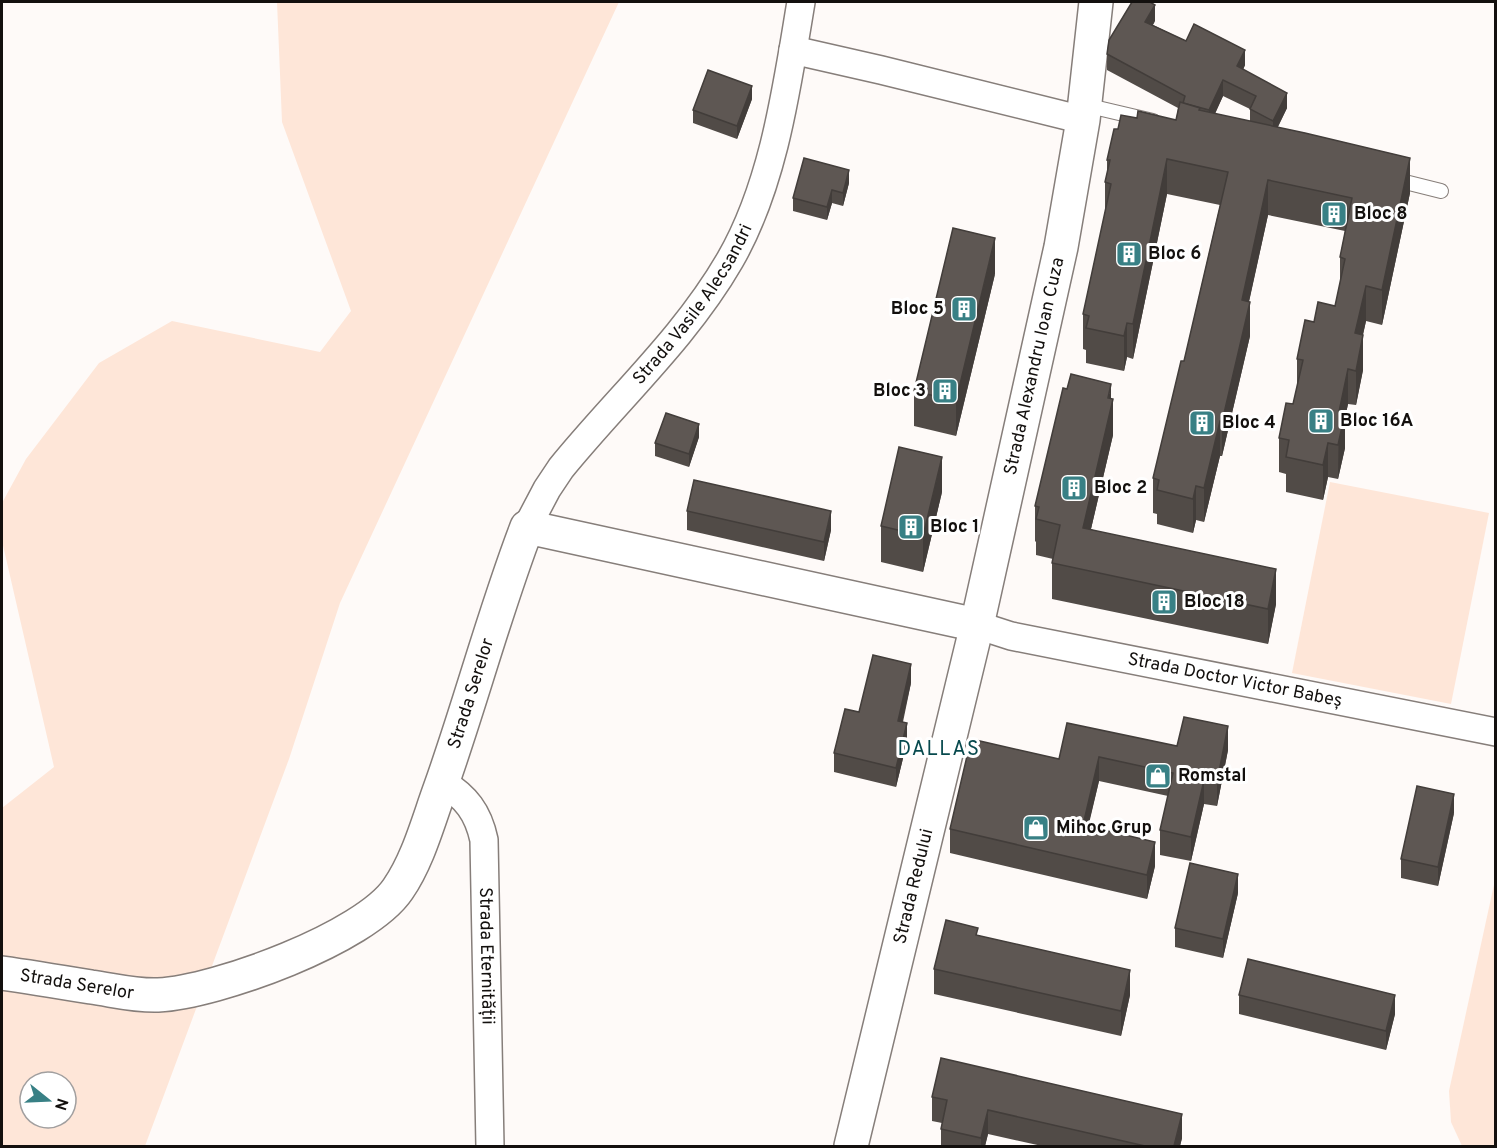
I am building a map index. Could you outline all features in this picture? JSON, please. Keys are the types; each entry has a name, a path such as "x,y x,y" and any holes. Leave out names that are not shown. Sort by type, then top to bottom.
{"street":[{"name":"Strada Vasile Alecsandri","path":"527,527 541,499 561,468 699,308 732,258 753,211 764,177 793,50 801,2"},
{"name":"Strada Alexandru Ioan Cuza","path":"977,625 1063,237 1084,113 1096,2"},
{"path":"793,50 1084,113"},
{"path":"527,527 977,625"},
{"name":"Strada Serelor","path":"2,973 138,995 180,993 254,972 323,943 370,918 398,890 418,850 527,527"},
{"name":"Strada Doctor Victor Babeș","path":"977,625 1011,636 1496,732"},
{"name":"Strada Redului","path":"851,1146 977,625"},
{"name":"Strada Eternității","path":"442,782 466,800 479,821 484,840 490,1146"}],"lane":[{"path":"1084,113 1163,124"},
{"path":"1380,176 1441,191"}],"shaded area":[{"path":"277,2 619,2 340,603 289,759 145,1146 2,1146 2,808 54,767 2,541 2,503 26,459 99,363 172,321 320,352 351,311 282,122"},
{"path":"1330,482 1489,513 1451,704 1292,673"},
{"path":"1495,880 1495,1146 1462,1146 1451,1122 1449,1091"}],"building":[{"path":"1132,2 1150,2 1155,5 1145,22 1186,41 1194,24 1245,50 1237,66 1287,93 1273,121 1250,109 1256,96 1223,80 1209,110 1183,103 1185,96 1107,54 1109,40"},
{"path":"708,70 752,86 737,126 693,110"},
{"path":"1180,102 1200,108 1199,110 1410,158 1382,290 1366,286 1355,333 1363,335 1356,371 1348,369 1339,412 1345,413 1338,445 1328,443 1323,465 1286,457 1289,440 1279,438 1286,403 1293,404 1303,360 1297,359 1305,320 1314,322 1318,302 1335,306 1345,259 1340,257 1352,198 1268,180 1242,300 1250,302 1222,422 1220,421 1204,488 1196,486 1193,499 1157,490 1159,480 1153,478 1181,361 1184,361 1228,172 1167,159 1133,324 1127,323 1124,336 1086,328 1089,316 1083,314 1111,184 1105,182 1114,129 1118,129 1121,115 1137,118 1138,111 1176,120"},
{"path":"804,158 849,170 843,193 832,190 827,207 793,198"},
{"path":"953,228 995,238 956,401 914,391"},
{"path":"1071,374 1111,384 1108,398 1113,399 1083,528 1276,569 1268,609 1052,563 1060,525 1036,519 1039,507 1035,506 1063,388 1067,389"},
{"path":"666,413 699,424 689,454 655,443"},
{"path":"899,447 942,457 923,536 881,526"},
{"path":"694,480 831,511 824,542 687,511"},
{"path":"873,655 911,664 898,721 907,723 896,768 834,753 845,709 859,712"},
{"path":"1184,717 1228,726 1217,782 1204,780 1191,837 1160,830 1173,773 1099,757 1083,825 1155,842 1147,875 950,829 971,739 1059,759 1067,723 1177,746"},
{"path":"1417,786 1454,794 1438,867 1401,859"},
{"path":"1190,863 1238,874 1223,939 1175,928"},
{"path":"946,920 978,928 976,935 1130,970 1121,1011 934,969"},
{"path":"1248,959 1395,995 1386,1031 1239,995"},
{"path":"941,1058 1182,1114 1174,1146 1145,1146 988,1110 981,1138 941,1129 947,1100 932,1097"}],"place":[{"name":"Bloc 8","path":"1334,214"},
{"name":"Bloc 6","path":"1129,254"},
{"name":"Bloc 5","path":"964,309"},
{"name":"Bloc 3","path":"945,391"},
{"name":"Bloc 16A","path":"1321,421"},
{"name":"Bloc 4","path":"1202,423"},
{"name":"Bloc 2","path":"1074,488"},
{"name":"Bloc 1","path":"911,527"},
{"name":"Bloc 18","path":"1164,602"},
{"name":"Romstal","path":"1158,776"},
{"name":"Mihoc Grup","path":"1036,828"}],"district":[{"name":"DALLAS","path":"939,750"}]}
